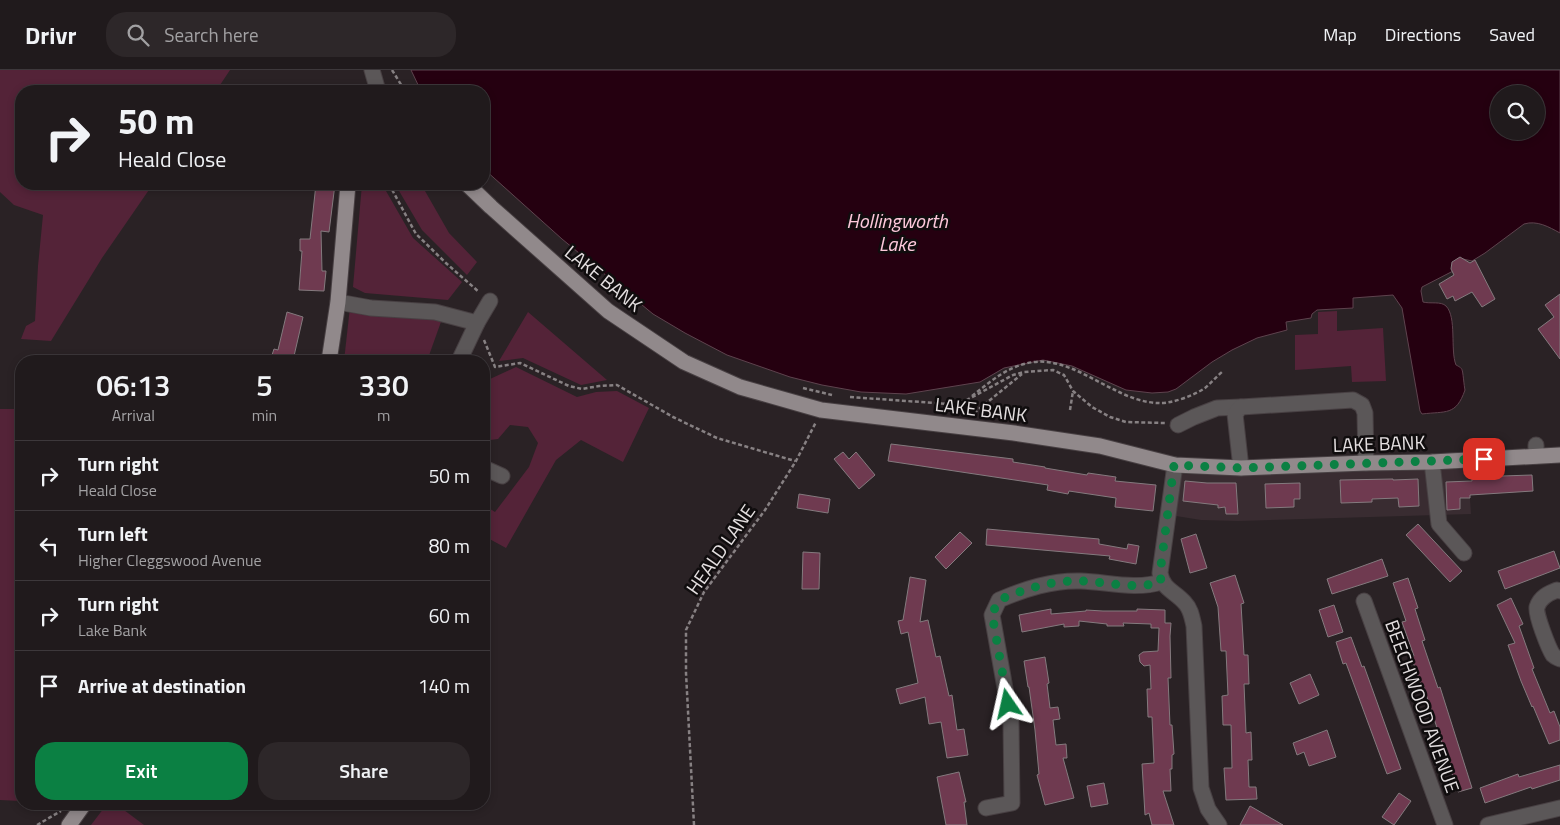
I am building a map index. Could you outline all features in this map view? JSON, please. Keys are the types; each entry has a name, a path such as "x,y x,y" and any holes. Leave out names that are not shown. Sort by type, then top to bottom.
{"main road":[{"path":"330,355 338,302 347,190"},
{"name":"LAKE BANK","path":"473,190 608,312 684,362 740,387 821,410 1014,433 1100,446 1174,465 1241,468 1432,462 1536,451 1560,455"},
{"path":"69,825 80,810"}],"street":[{"path":"372,70 376,85"},
{"path":"462,355 490,301"},
{"path":"338,302 371,308 435,312 477,323"},
{"path":"1178,425 1217,408 1353,400 1362,405 1365,413 1366,463"},
{"path":"1241,407 1235,414 1241,468"},
{"path":"1432,462 1439,524 1464,553"},
{"path":"1174,465 1160,573 1161,582 1186,604 1192,615 1201,788 1208,809 1219,825"},
{"path":"490,471 502,476"},
{"path":"986,808 1012,803 1011,722 992,614 999,600 1023,590 1058,582 1081,581 1149,586 1161,582"},
{"path":"1560,591 1548,593 1536,607 1537,618 1553,654 1560,659"},
{"name":"BEECHWOOD AVENUE","path":"1364,601 1445,825"},
{"path":"1488,825 1560,808"}],"path":[{"path":"392,70 401,85"},
{"path":"392,190 416,234 490,301"},
{"path":"477,323 495,367 520,363 569,386 582,389 617,385 673,417 717,438 796,461"},
{"path":"965,401 1002,372 1019,365 1036,362 1055,363 1067,367 1088,375 1117,392 1160,404 1194,394 1207,387 1222,372"},
{"path":"1053,370 1055,363"},
{"path":"1064,375 1067,367"},
{"path":"846,397 949,404 965,401 1013,375 1024,372 1053,370 1064,375 1073,391 1092,407 1110,417 1126,422 1157,422 1178,425"},
{"path":"971,414 1024,372"},
{"path":"798,387 836,396"},
{"path":"1070,410 1073,391"},
{"name":"HEALD LANE","path":"694,825 686,673 686,630 704,592 765,510 796,461 817,421"},
{"path":"37,825 63,810"}],"shaded area":[{"path":"0,70 230,70 220,85 15,85 15,190 149,190 102,258 51,341 21,339 26,326 35,321 43,215 14,205 0,192"},
{"path":"361,190 385,190 413,238 462,282 448,300 365,293 353,287"},
{"path":"399,190 424,190 449,233 477,262 467,275 422,230"},
{"path":"350,307 442,319 429,355 345,355"},
{"path":"1337,311 1337,331 1383,328 1386,381 1352,382 1351,366 1295,370 1295,335 1318,334 1318,312"},
{"path":"528,312 607,380 581,385 523,358 499,361"},
{"path":"516,367 577,397 596,392 617,391 649,408 623,462 581,440 556,460 506,548 490,539 490,509 495,512 529,467 538,443 528,427 510,425 498,439 490,440 490,379"},
{"path":"0,409 15,409 15,801 0,800"},
{"path":"1468,469 1471,514 1238,521 1201,520 1176,516 1181,474 1231,475"},
{"path":"102,810 124,810 144,825 91,825"}],"water":[{"name":"Hollingworth Lake","path":"411,70 1560,70 1560,233 1547,226 1534,223 1524,224 1485,253 1472,261 1463,259 1459,261 1455,270 1422,287 1423,302 1441,304 1446,306 1449,311 1454,359 1456,365 1463,373 1465,390 1458,404 1449,411 1422,414 1420,411 1402,308 1393,295 1353,298 1353,308 1317,310 1312,314 1311,318 1286,322 1287,330 1257,338 1232,350 1212,362 1176,389 1168,392 1152,393 1126,390 1072,366 1043,360 1004,368 980,382 906,394 861,392 790,377 727,355 653,314 562,239 490,174 490,85 418,85"}],"building":[{"path":"315,190 334,190 329,232 321,231 322,271 326,271 324,291 299,290 302,251 300,251 300,239 310,239"},
{"path":"1460,257 1470,263 1475,260 1495,299 1482,307 1472,292 1455,301 1453,296 1447,299 1439,284 1454,275 1451,269 1452,262"},
{"path":"1560,294 1560,359 1538,329 1554,317 1545,305"},
{"path":"287,312 303,317 294,355 272,355 274,349 278,350"},
{"path":"891,444 1013,459 1013,462 1045,468 1087,475 1088,473 1116,477 1115,481 1156,485 1153,511 1115,507 1116,498 1069,491 1068,494 1047,490 1048,485 888,461"},
{"path":"843,452 849,459 856,452 875,475 859,489 834,459"},
{"path":"1532,475 1533,491 1470,495 1470,498 1460,498 1460,509 1447,510 1446,482 1472,481 1472,477"},
{"path":"1418,479 1419,506 1399,507 1398,498 1372,499 1372,502 1341,503 1340,480"},
{"path":"1185,481 1236,483 1238,514 1226,514 1225,507 1218,508 1218,505 1183,501"},
{"path":"1300,483 1300,499 1294,499 1294,507 1266,508 1265,484"},
{"path":"799,494 830,499 828,513 797,508"},
{"path":"1418,524 1462,571 1450,582 1406,535"},
{"path":"987,529 1099,539 1099,544 1127,549 1128,544 1139,546 1136,564 1109,559 1110,556 986,545"},
{"path":"960,532 972,543 946,569 935,557"},
{"path":"1196,534 1207,568 1190,573 1181,539"},
{"path":"1554,551 1560,568 1505,589 1498,571"},
{"path":"803,552 820,553 819,589 802,589"},
{"path":"1382,559 1388,576 1332,594 1327,579"},
{"path":"1235,575 1244,603 1241,604 1244,655 1248,655 1249,684 1244,684 1246,733 1251,732 1252,760 1248,760 1249,787 1256,787 1257,799 1226,800 1224,768 1232,768 1231,725 1223,725 1222,696 1228,695 1226,651 1221,651 1218,607 1210,583"},
{"path":"910,577 926,580 920,622 928,620 936,657 940,656 949,696 952,695 957,730 964,729 968,755 947,758 941,722 929,724 925,697 900,704 896,689 918,683 908,632 901,634 898,621 903,620"},
{"path":"1408,578 1418,608 1415,609 1425,640 1422,641 1438,688 1440,687 1472,788 1458,792 1423,685 1421,685 1411,656 1414,656 1402,622 1406,621 1393,583"},
{"path":"1511,598 1523,624 1519,626 1534,668 1532,669 1550,713 1554,711 1560,727 1560,740 1549,744 1521,681 1508,645 1515,643 1497,605"},
{"path":"1334,605 1343,632 1328,637 1319,610"},
{"path":"1051,609 1051,614 1086,610 1165,610 1165,623 1171,623 1171,678 1168,678 1170,725 1172,725 1174,754 1172,755 1172,769 1170,769 1171,791 1163,791 1174,825 1152,825 1149,813 1145,815 1142,764 1154,763 1152,717 1148,717 1147,689 1151,689 1150,665 1144,666 1140,662 1139,655 1143,652 1158,651 1159,628 1151,628 1151,624 1123,623 1124,626 1107,626 1107,624 1079,621 1079,626 1064,627 1064,624 1022,632 1019,615"},
{"path":"1351,637 1362,667 1364,666 1401,769 1387,774 1346,663 1343,664 1336,642"},
{"path":"1045,657 1050,708 1058,707 1060,719 1053,720 1056,745 1066,744 1067,758 1063,758 1074,798 1045,805 1037,775 1039,774 1035,730 1024,661"},
{"path":"1310,674 1319,695 1299,704 1290,683"},
{"path":"1327,730 1336,757 1309,766 1304,752 1297,755 1293,743"},
{"path":"1560,765 1560,780 1532,789 1531,787 1485,803 1480,788 1518,774 1519,777"},
{"path":"959,772 966,802 964,802 967,825 946,825 937,777"},
{"path":"1104,783 1108,804 1091,807 1087,786"},
{"path":"1399,793 1411,801 1394,825 1382,817"},
{"path":"1250,806 1283,825 1240,825"}],"route":[{"path":"1008,704 992,614 999,600 1023,590 1058,582 1081,581 1149,586 1161,582 1160,573 1174,465 1241,468 1484,459"}]}
